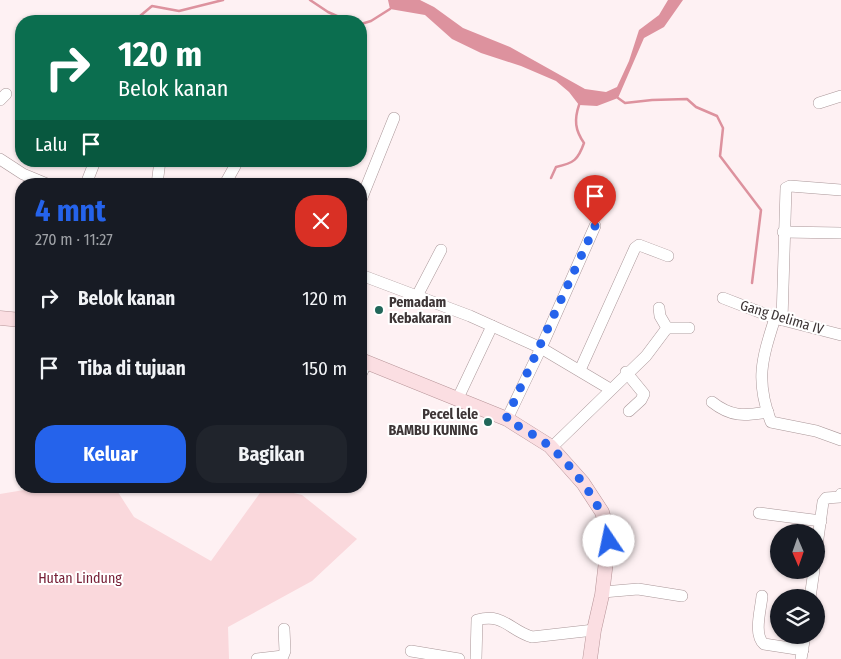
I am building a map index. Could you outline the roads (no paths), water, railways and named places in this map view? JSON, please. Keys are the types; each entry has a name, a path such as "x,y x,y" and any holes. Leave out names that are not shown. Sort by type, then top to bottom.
{"main road":[{"path":"0,318 15,319"},
{"path":"367,366 458,398 506,419 551,448 583,483 602,512 607,524 609,548 603,592 594,630 590,659"}],"street":[{"path":"819,103 841,96"},
{"path":"367,185 394,118"},
{"path":"0,159 23,174 33,178"},
{"path":"229,178 235,167"},
{"path":"841,190 788,187 783,232 778,319 762,363 763,388 771,422 816,431 841,440"},
{"path":"506,419 541,348 595,226"},
{"path":"783,232 841,233"},
{"path":"580,370 634,248 639,245 668,256"},
{"path":"417,296 441,250"},
{"path":"367,277 492,326 541,348 610,389"},
{"name":"Gang Delima IV","path":"723,298 778,319 841,335"},
{"path":"659,308 660,316 667,328"},
{"path":"458,398 492,326"},
{"path":"667,328 688,328"},
{"path":"551,448 626,372 646,356 667,328"},
{"path":"626,372 644,394 644,397 629,411"},
{"path":"712,402 729,413 768,412"},
{"path":"821,524 823,502 826,498 840,497 841,494"},
{"path":"759,513 821,521"},
{"path":"603,592 638,589 682,596"},
{"path":"762,596 758,634 760,640 764,644 802,656"},
{"path":"476,659 477,620 489,617 532,637 594,630"},
{"path":"257,659 283,656 284,629"},
{"path":"411,651 459,659"}],"waterway":[{"path":"141,15 152,6 179,11 223,0"},
{"path":"310,0 335,15"},
{"path":"367,22 390,9"},
{"path":"618,98 625,103 687,99 696,107 717,116 723,128 720,156 761,210 752,283"},
{"path":"551,178 556,167 574,160 582,149 584,143 576,125 579,105"}],"place":[{"name":"Pemadam Kebakaran","path":"379,310"},
{"name":"Pecel lele BAMBU KUNING","path":"488,422"}],"park label":[{"name":"Hutan Lindung","path":"80,578"}]}
